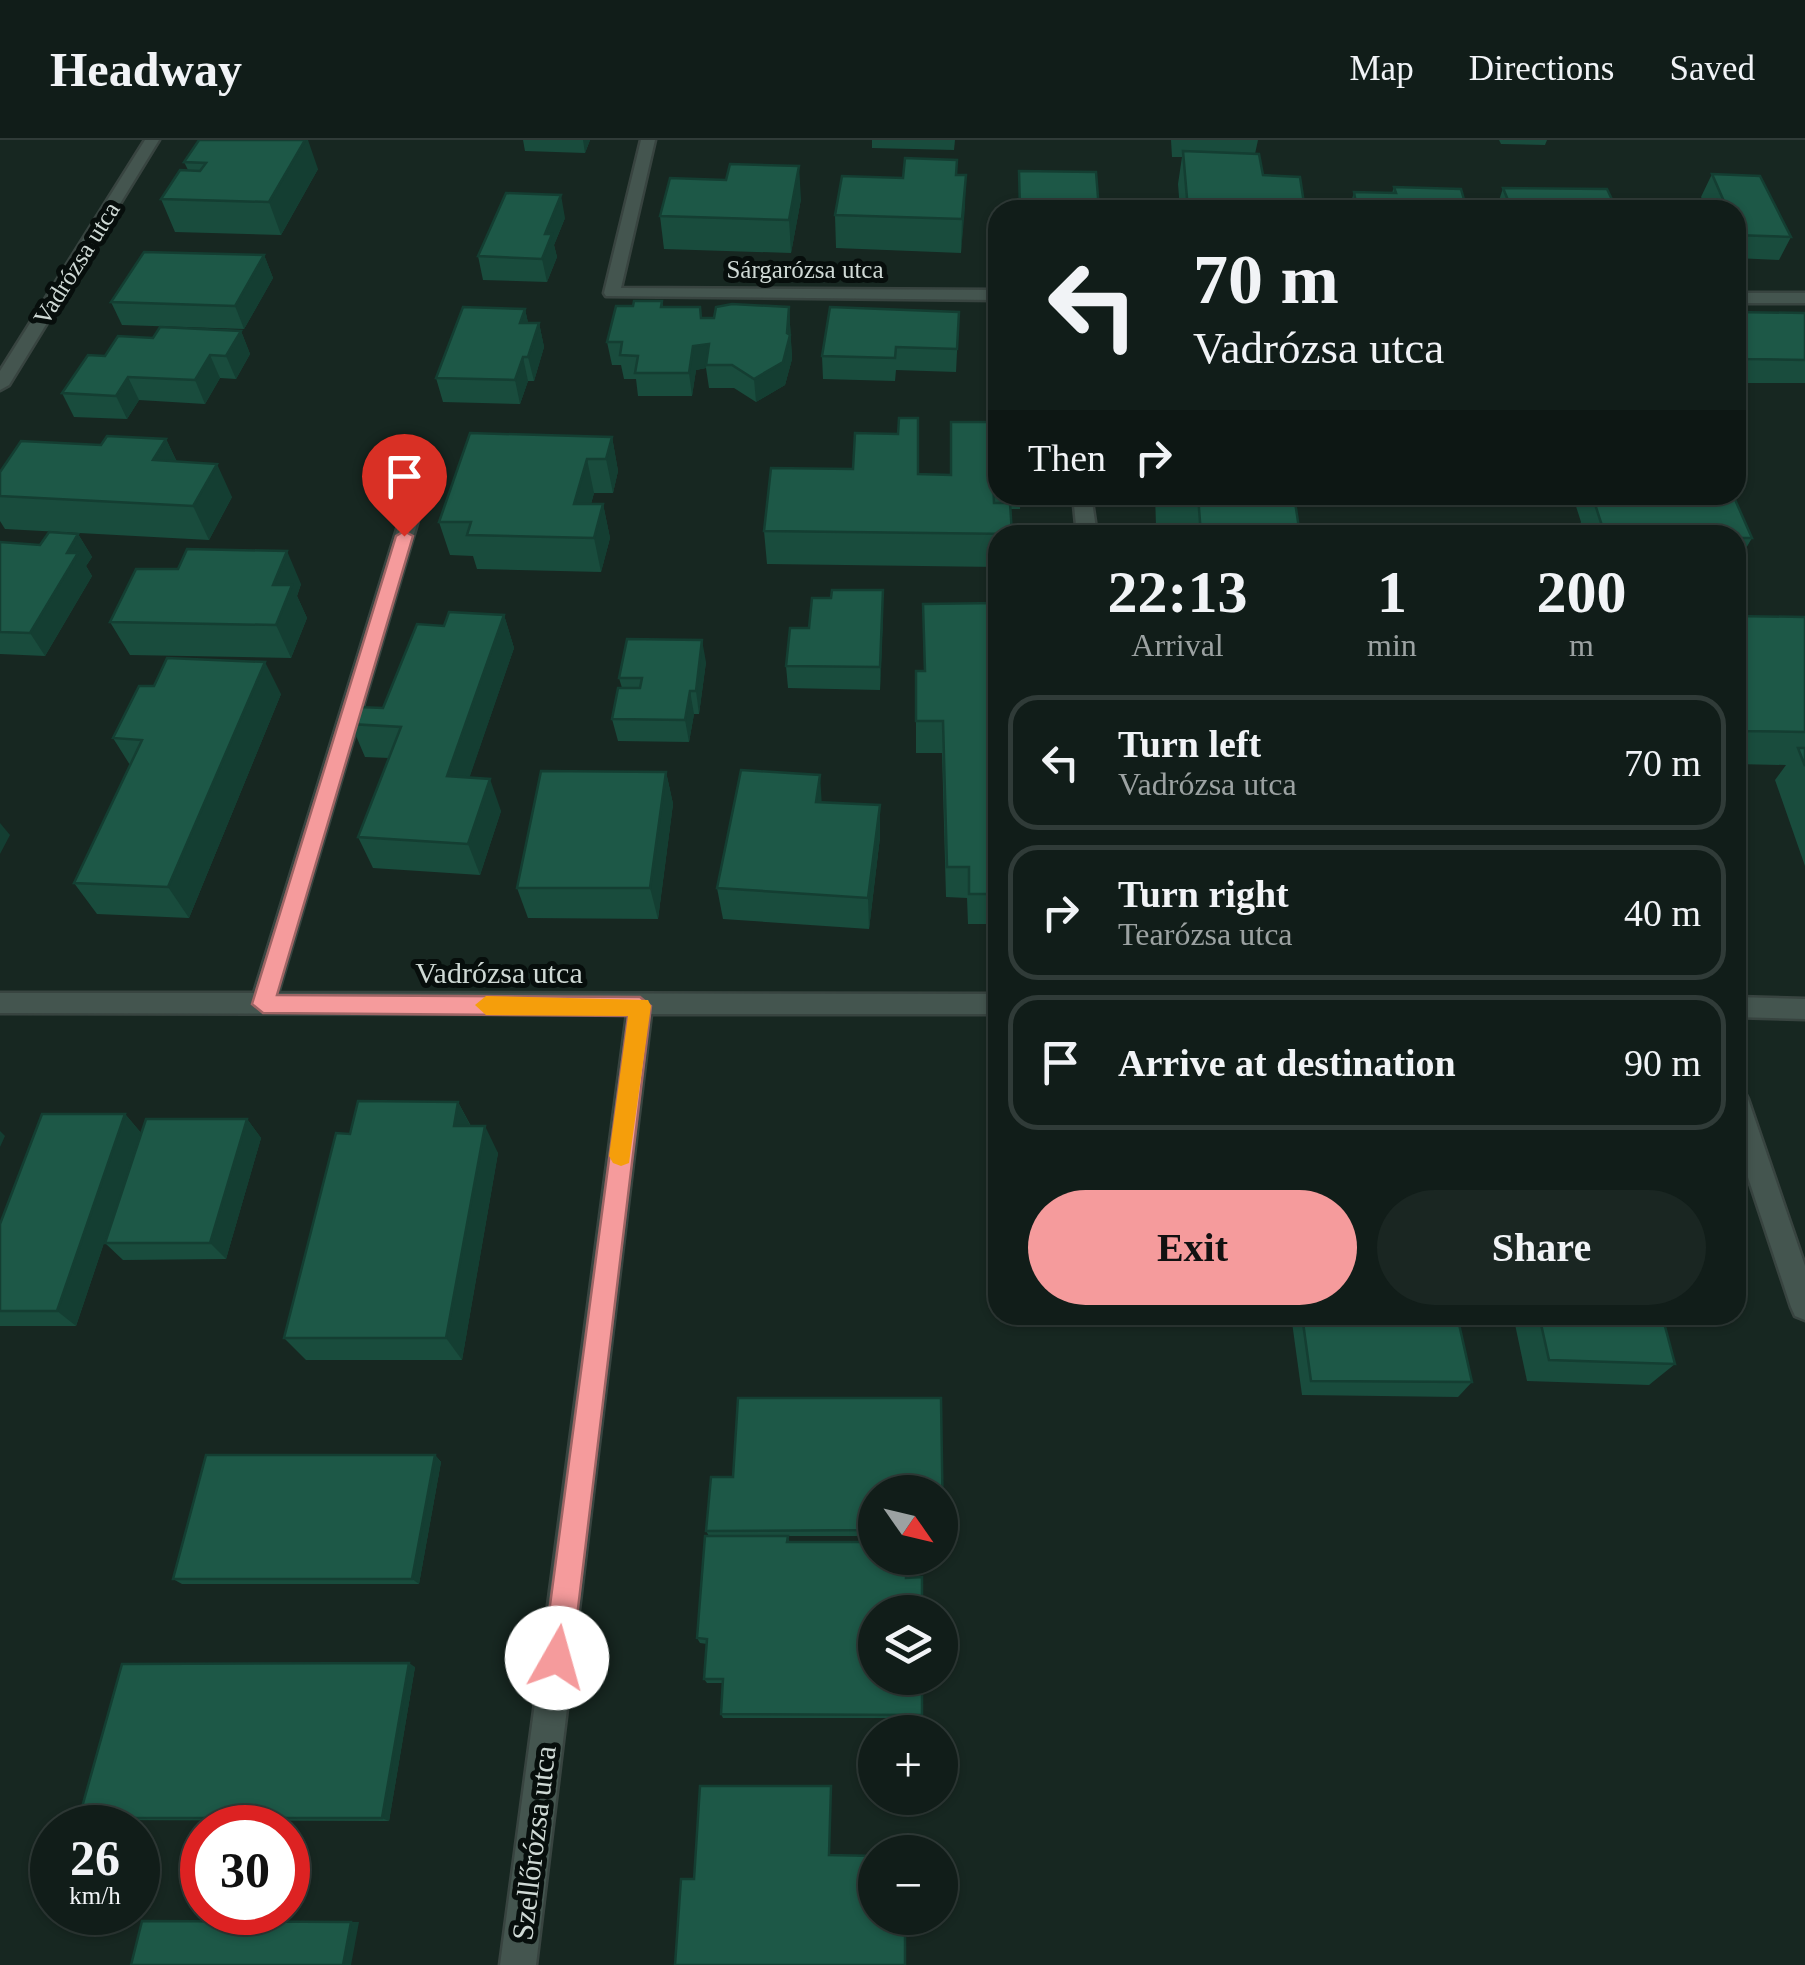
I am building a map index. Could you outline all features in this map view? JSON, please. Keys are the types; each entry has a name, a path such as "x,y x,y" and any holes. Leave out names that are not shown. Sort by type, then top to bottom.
{"street":[{"name":"Vadrózsa utca","path":"0,385 152,140"},
{"name":"Sárgarózsa utca","path":"648,140 612,293 988,294"},
{"path":"1746,298 1805,298"},
{"path":"263,1004 415,500"},
{"name":"Vadrózsa utca","path":"0,1004 988,1004"},
{"name":"Szellőrózsa utca","path":"518,1965 640,1006"},
{"path":"1746,1008 1805,1009"},
{"path":"1746,1131 1805,1307"}],"building":[{"path":"199,140 305,140 269,202 161,199 180,170 200,171 206,163 184,162"},
{"path":"1183,151 1259,154 1263,175 1300,177 1303,200 1187,200"},
{"path":"905,158 957,160 956,175 966,175 962,219 835,215 842,176 903,178"},
{"path":"730,164 799,166 789,220 660,216 670,178 726,180"},
{"path":"1019,171 1096,172 1098,200 1020,200"},
{"path":"1712,174 1760,176 1791,237 1746,235 1746,200 1723,200"},
{"path":"1394,187 1461,189 1464,200 1355,200 1354,192 1396,193"},
{"path":"1503,188 1607,189 1612,200 1508,200"},
{"path":"506,193 561,195 545,234 552,234 542,259 478,256"},
{"path":"144,252 264,255 235,306 111,302"},
{"path":"634,301 662,301 661,307 700,307 701,318 714,318 716,307 732,304 789,307 790,335 783,362 754,379 732,365 706,365 709,344 693,346 689,373 635,373 638,356 620,355 622,342 607,342 616,306 633,306"},
{"path":"463,307 525,309 520,323 539,323 528,357 523,357 515,380 436,378"},
{"path":"830,307 959,312 957,349 896,347 895,358 822,356"},
{"path":"1746,312 1805,313 1805,360 1747,359"},
{"path":"160,327 241,331 226,356 210,355 195,380 128,377 116,396 62,393 88,355 105,356 118,336 153,338"},
{"path":"899,418 918,418 918,474 951,475 951,422 988,422 988,505 1010,505 1011,525 988,525 988,534 764,531 771,468 853,469 855,433 898,434"},
{"path":"470,433 612,437 606,459 587,459 574,504 603,504 594,538 467,535 471,522 439,522"},
{"path":"107,436 166,439 153,460 217,464 193,506 0,496 0,472 21,441 101,445"},
{"path":"1199,505 1296,505 1298,525 1200,525"},
{"path":"1595,505 1737,505 1752,538 1746,538 1746,525 1602,525"},
{"path":"49,532 78,534 67,553 78,553 30,633 0,632 0,542 40,545"},
{"path":"187,549 287,551 273,585 292,585 276,625 110,622 136,569 178,569"},
{"path":"832,590 883,590 880,667 786,666 790,628 809,628 812,598 831,598"},
{"path":"988,603 988,894 969,894 969,867 947,867 943,721 916,721 916,671 925,671 923,604"},
{"path":"449,612 504,615 447,776 490,779 468,844 358,837 401,727 351,724 358,707 383,708 417,624 444,626"},
{"path":"1746,616 1805,617 1805,732 1746,731"},
{"path":"627,639 702,640 696,691 690,691 685,720 612,719 618,688 640,688 642,678 619,678"},
{"path":"167,658 265,662 168,887 74,883 142,740 113,738 139,686 154,686"},
{"path":"1798,748 1805,748 1805,766"},
{"path":"741,770 820,775 816,802 880,805 868,898 717,888"},
{"path":"541,771 666,772 650,888 517,888"},
{"path":"358,1101 458,1102 454,1126 485,1126 446,1338 284,1338 336,1133 350,1134"},
{"path":"42,1114 125,1114 57,1311 0,1311 0,1224"},
{"path":"146,1119 247,1119 210,1243 105,1243"},
{"path":"1303,1325 1459,1325 1472,1382 1311,1381"},
{"path":"1541,1325 1665,1325 1675,1364 1549,1360"},
{"path":"738,1398 941,1398 942,1475 858,1475 858,1530 706,1531 711,1477 733,1477"},
{"path":"206,1455 435,1455 412,1579 173,1579"},
{"path":"705,1536 788,1536 787,1542 858,1542 858,1575 922,1577 922,1595 858,1595 858,1695 922,1695 922,1715 721,1714 723,1679 704,1679 707,1639 697,1638"},
{"path":"409,1663 382,1818 310,1818 310,1805 180,1805 180,1818 160,1818 160,1805 83,1805 122,1664"},
{"path":"700,1786 831,1786 829,1855 858,1856 858,1935 905,1935 905,1965 675,1965 681,1879 694,1879"},
{"path":"160,1921 180,1921 180,1935 310,1935 310,1922 351,1922 343,1965 131,1965 138,1935 160,1935"}],"slow traffic":[{"path":"486,1005 640,1006 621,1156"}],"route":[{"path":"404,536 263,1004 640,1006 557,1658"}]}
